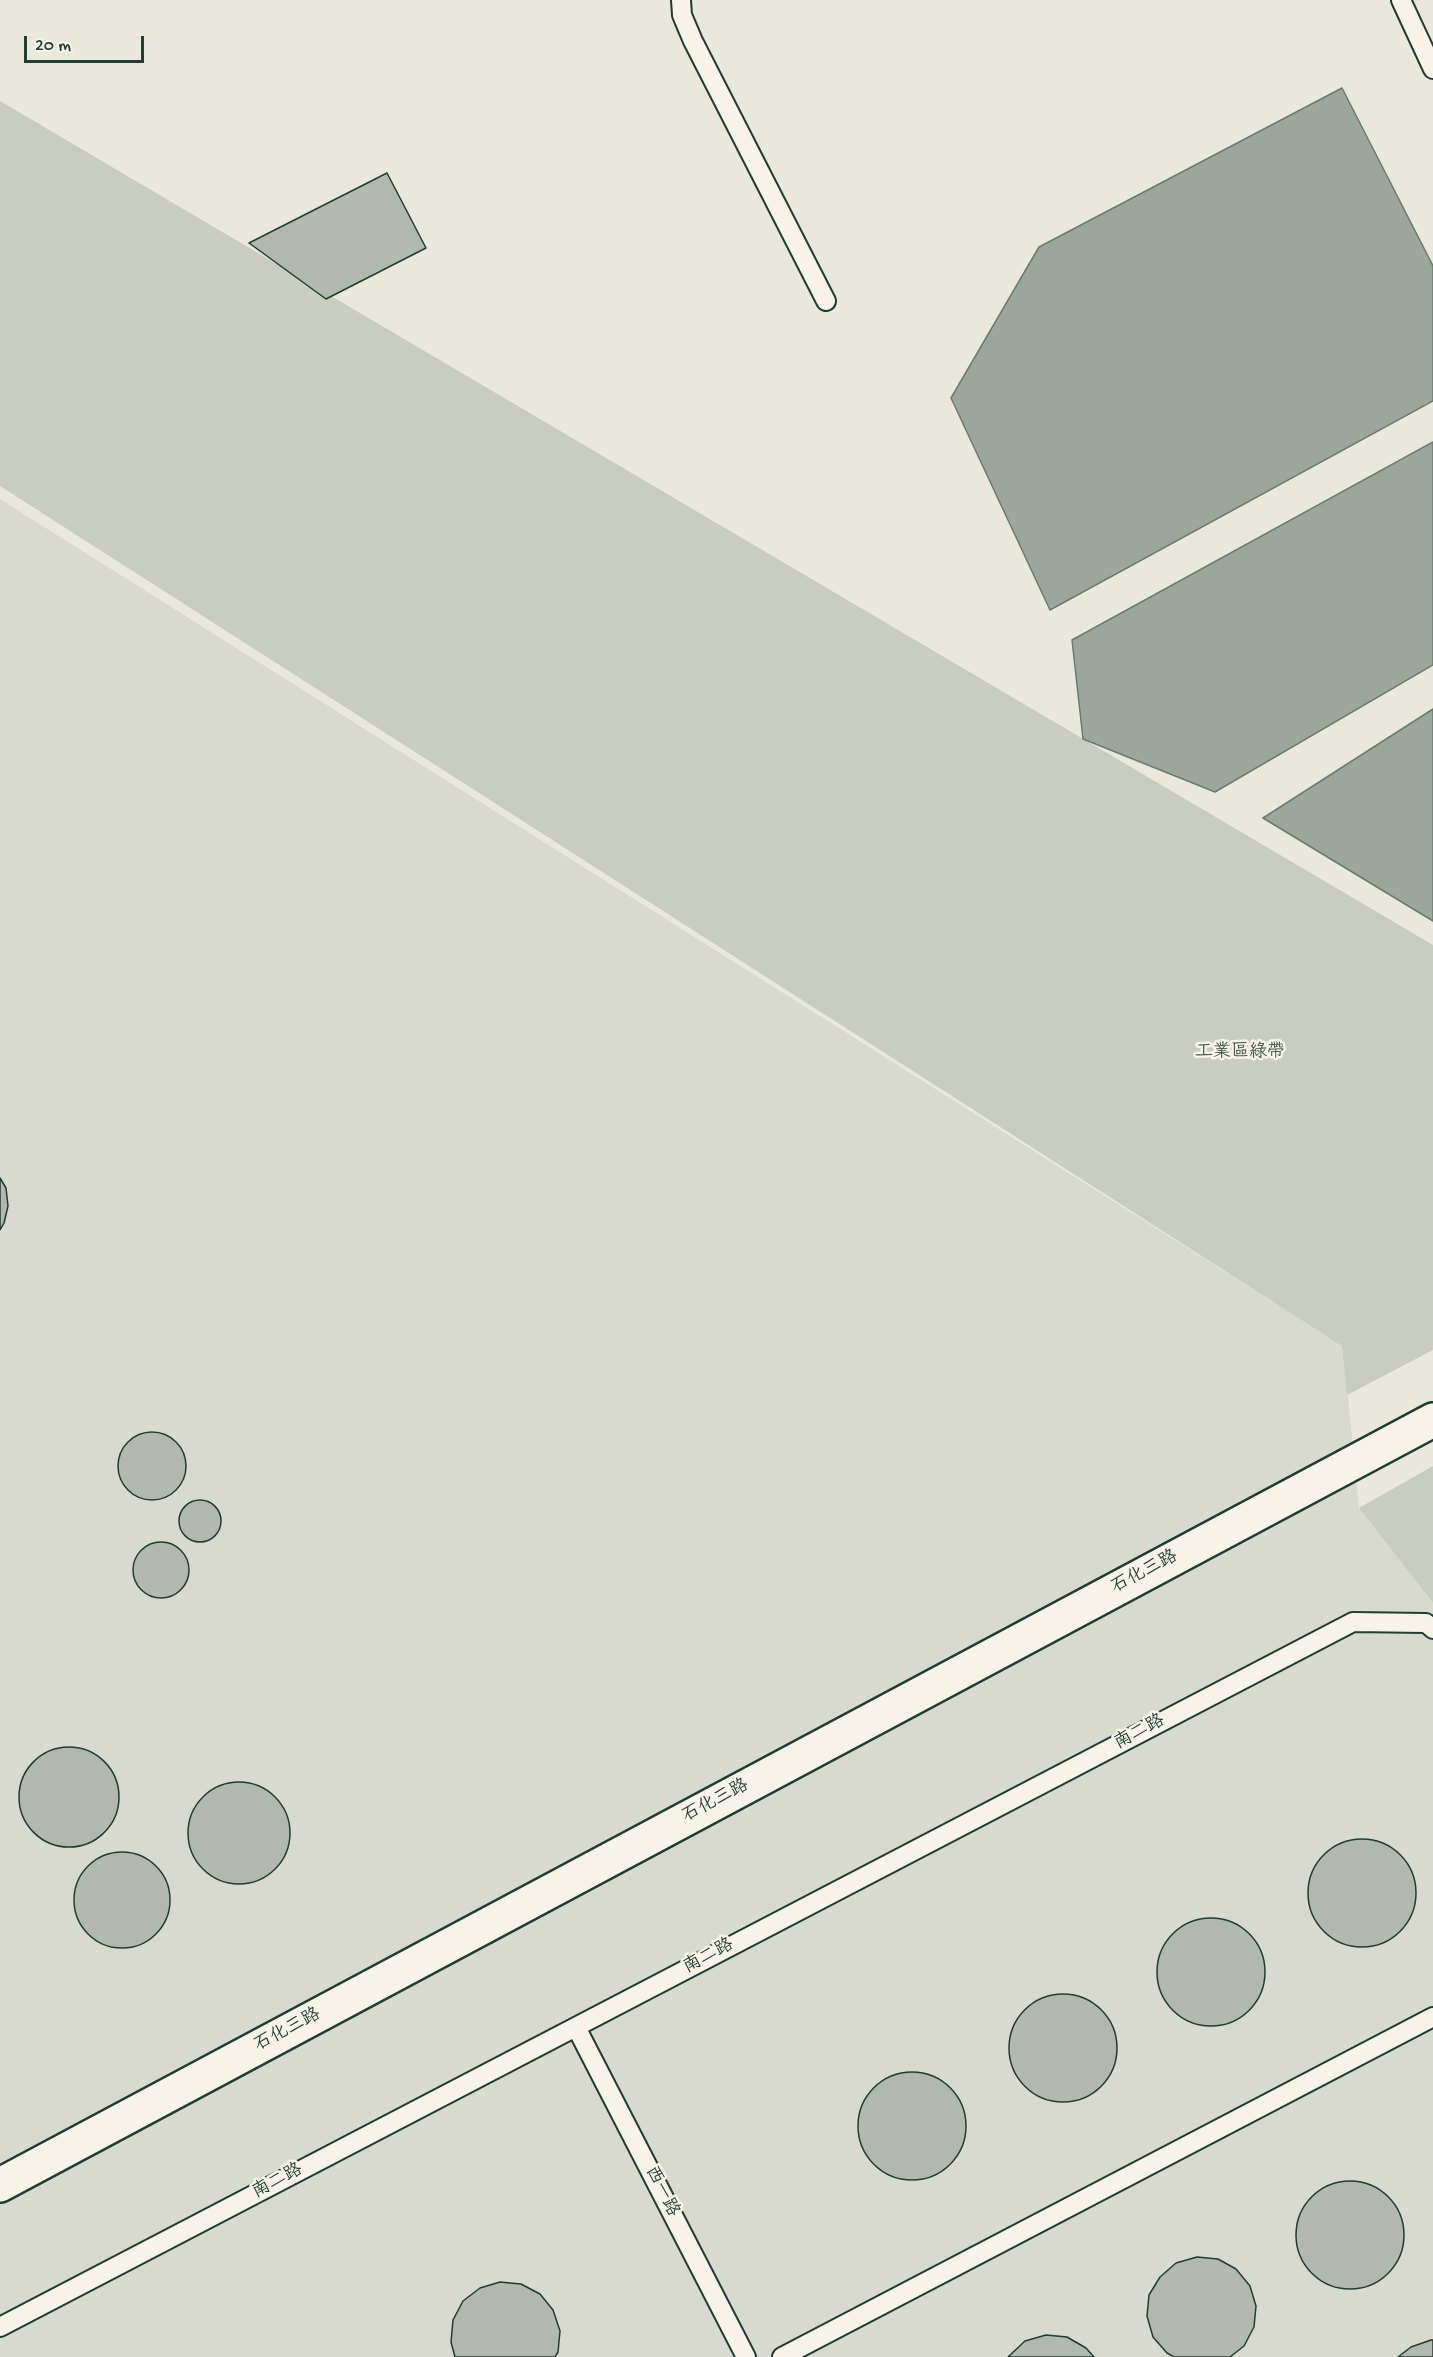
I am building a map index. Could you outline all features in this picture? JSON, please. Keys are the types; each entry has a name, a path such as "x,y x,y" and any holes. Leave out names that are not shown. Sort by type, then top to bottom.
{"street":[{"name":"石化三路","path":"0,2185 1433,1420"}],"lane":[{"path":"681,0 682,15 693,41 826,301"},
{"path":"1401,0 1433,69"},
{"name":"南二路","path":"0,2327 1353,1622 1430,1626"},
{"path":"782,2357 1433,2017"},
{"name":"西一路","path":"576,2027 746,2357"}],"shaded area":[{"path":"1342,88 1433,266 1433,401 1050,610 951,398 1039,247"},
{"path":"1433,442 1433,665 1215,792 1083,739 1072,640"},
{"path":"0,499 1343,1346 1359,1508 1433,1603 1433,2357 0,2357"},
{"path":"1433,709 1433,921 1263,818"}],"green space":[{"name":"工業區綠帶","path":"0,101 1433,945 1433,1350 1347,1395 1342,1346 0,486"},
{"path":"1433,1466 1433,1603 1359,1508"}],"building":[{"path":"387,173 426,248 326,299 249,243"},
{"path":"0,1178 6,1188 8,1206 0,1230"},
{"path":"152,1432 165,1435 176,1442 183,1453 186,1466 183,1479 176,1490 165,1497 152,1500 139,1497 128,1490 121,1479 118,1466 121,1453 128,1442 139,1435"},
{"path":"200,1500 208,1501 215,1506 220,1513 220,1529 215,1536 208,1541 200,1542 192,1541 185,1536 180,1529 179,1521 180,1513 185,1506 192,1501"},
{"path":"161,1542 172,1544 181,1550 187,1559 189,1570 187,1581 181,1590 172,1596 161,1598 150,1596 141,1590 135,1581 133,1570 135,1559 141,1550 150,1544"},
{"path":"69,1747 88,1750 105,1761 116,1778 119,1797 116,1816 105,1833 88,1844 69,1847 50,1844 33,1833 22,1816 19,1797 22,1778 33,1761 50,1750"},
{"path":"239,1782 268,1790 282,1804 290,1833 282,1862 268,1876 239,1884 210,1876 196,1862 188,1833 196,1804 210,1790"},
{"path":"1362,1839 1383,1843 1400,1855 1412,1872 1416,1893 1412,1914 1400,1931 1383,1943 1362,1947 1341,1943 1324,1931 1312,1914 1308,1893 1312,1872 1324,1855 1341,1843"},
{"path":"122,1852 140,1856 156,1866 166,1882 170,1900 166,1918 156,1934 140,1944 122,1948 104,1944 88,1934 78,1918 74,1900 78,1882 88,1866 104,1856"},
{"path":"1211,1918 1232,1922 1249,1934 1261,1951 1265,1972 1261,1993 1249,2010 1232,2022 1211,2026 1190,2022 1173,2010 1161,1993 1157,1972 1161,1951 1173,1934 1190,1922"},
{"path":"1063,1994 1084,1998 1101,2010 1113,2027 1117,2048 1113,2069 1101,2086 1084,2098 1063,2102 1042,2098 1025,2086 1013,2069 1009,2048 1013,2027 1025,2010 1042,1998"},
{"path":"912,2072 933,2076 950,2088 962,2105 966,2126 962,2147 950,2164 933,2176 912,2180 891,2176 874,2164 862,2147 858,2126 862,2105 874,2088 891,2076"},
{"path":"1350,2181 1371,2185 1388,2197 1400,2214 1404,2235 1400,2256 1388,2273 1371,2285 1350,2289 1329,2285 1312,2273 1300,2256 1296,2235 1300,2214 1312,2197 1329,2185"},
{"path":"1197,2257 1218,2259 1236,2269 1250,2286 1256,2306 1254,2327 1244,2346 1230,2357 1174,2357 1167,2353 1153,2337 1147,2316 1149,2295 1160,2277 1176,2263"},
{"path":"500,2282 521,2284 540,2294 553,2310 560,2331 558,2352 555,2357 455,2357 451,2342 453,2320 463,2301 480,2288"},
{"path":"1046,2335 1067,2337 1086,2348 1094,2357 1008,2357 1025,2341"},
{"path":"1433,2340 1433,2357 1398,2357 1411,2347"}]}
